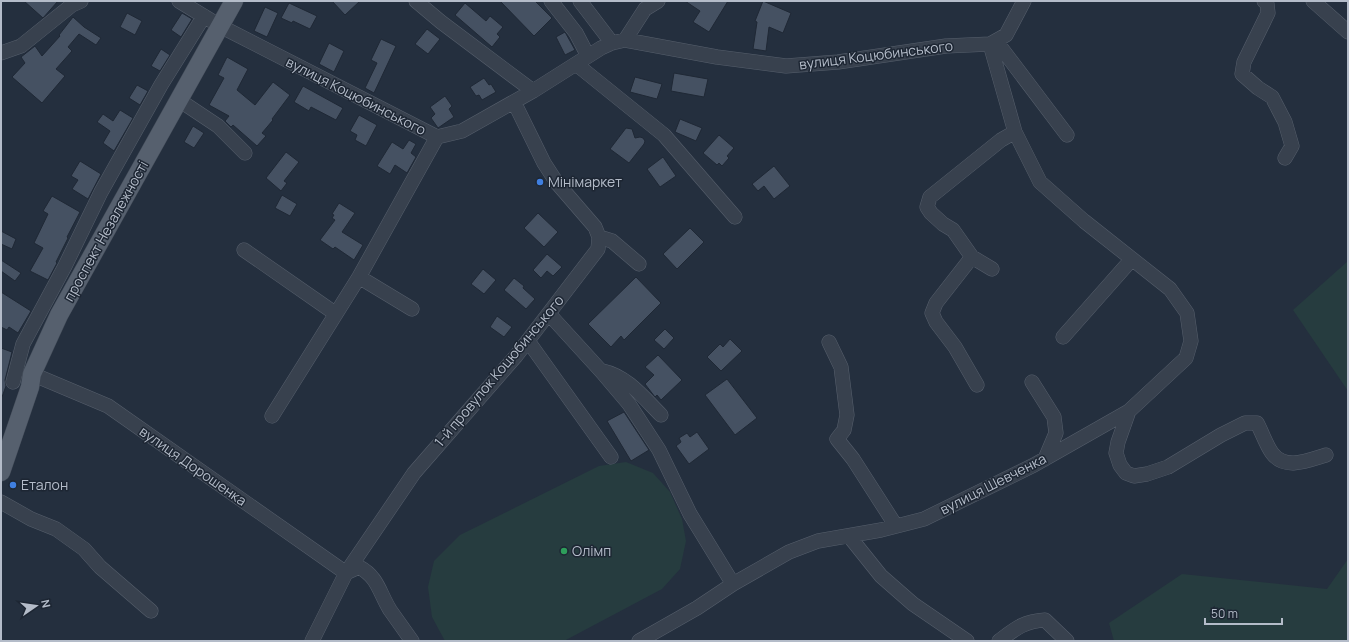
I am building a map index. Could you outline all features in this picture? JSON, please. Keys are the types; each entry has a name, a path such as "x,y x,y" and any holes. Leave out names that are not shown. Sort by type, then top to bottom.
{"main road":[{"name":"проспект Незалежності","path":"1,472 19,380 55,323 234,1"}],"street":[{"path":"1,53 21,46 72,5 82,1"},
{"name":"вулиця Коцюбинського","path":"179,1 220,26 438,137 462,131 533,91 588,56 618,41 645,9 658,1"},
{"path":"416,1 441,22 533,91"},
{"path":"551,1 576,33 588,56"},
{"path":"580,1 618,41"},
{"path":"993,42 1006,35 1024,1"},
{"path":"1264,1 1267,4 1268,13 1244,62 1242,74 1258,88 1272,97 1285,122 1292,146 1285,158"},
{"path":"1313,1 1348,32"},
{"path":"19,380 23,344 66,266 101,192 161,85 204,16"},
{"name":"вулиця Коцюбинського","path":"618,41 786,66 838,62 946,46 993,42"},
{"path":"993,42 1014,132 1040,182 1132,259 1063,337"},
{"path":"993,42 1067,135"},
{"path":"576,64 664,135 735,217"},
{"path":"179,100 218,126 245,153"},
{"path":"514,102 544,163 557,184 595,227 599,237 612,241 639,264"},
{"path":"145,113 165,125"},
{"path":"992,270 972,257 953,230 943,224 927,207 930,197 1001,140 1014,132"},
{"path":"272,416 359,277 438,137"},
{"name":"1-й провулок Коцюбинського","path":"312,641 346,573 414,473 528,341 598,249 599,237"},
{"path":"244,250 336,314"},
{"path":"972,257 936,303 932,313 936,322 954,347 977,385"},
{"name":"вулиця Шевченка","path":"639,641 697,608 733,584 788,552 818,541 849,536 924,519 1045,459 1129,411 1186,358 1191,341 1187,313 1170,289 1132,259"},
{"path":"359,277 412,309"},
{"path":"548,314 601,371 629,404 659,450 690,514 733,584"},
{"path":"38,316 55,323"},
{"path":"528,341 611,457"},
{"path":"829,342 841,367 847,415 844,430 837,439 853,459 896,526"},
{"path":"601,371 614,373 630,385 661,415"},
{"name":"вулиця Дорошенка","path":"19,380 108,406 346,573"},
{"path":"1032,382 1054,418 1056,433 1045,459"},
{"name":"вулиця Шевченка","path":"1129,411 1118,442 1116,453 1120,466 1126,473 1134,476 1147,474 1168,467 1221,435 1245,423 1257,423 1272,453 1280,462 1293,464 1326,454"},
{"path":"1,502 31,519 56,529 84,549 100,567 150,612"},
{"path":"849,536 881,576 913,604 967,641"},
{"path":"346,573 359,567 372,575 390,609 412,641"},
{"path":"999,641 1027,622 1045,620 1067,641"}],"green space":[{"path":"1348,261 1348,391 1293,310"},
{"name":"Олімп","path":"626,462 653,473 670,492 682,519 686,541 680,569 662,589 564,641 445,641 432,617 428,587 434,561 460,535 599,466"},
{"path":"1348,559 1348,641 1114,641 1109,623 1182,574 1327,589"}],"building":[{"path":"24,1 58,1 43,18"},
{"path":"332,1 360,1 345,15"},
{"path":"500,1 535,1 552,18 534,36"},
{"path":"685,1 728,1 709,32 693,22 700,11"},
{"path":"763,1 791,13 783,33 769,27 766,51 753,49 757,22 755,21"},
{"path":"289,3 317,16 310,29 293,21 292,23 281,18"},
{"path":"465,3 486,21 490,16 503,27 497,34 500,37 492,47 455,15"},
{"path":"265,7 278,13 267,37 254,31"},
{"path":"127,13 142,21 135,35 120,27"},
{"path":"182,13 192,19 181,37 171,30"},
{"path":"73,17 84,27 101,38 96,45 79,34 68,47 72,51 56,69 65,76 42,103 12,77 25,63 21,57 35,46 42,56 60,36 59,35"},
{"path":"427,29 440,39 428,54 415,44"},
{"path":"565,32 575,50 565,55 556,37"},
{"path":"381,39 396,46 374,93 365,88 377,63 371,60"},
{"path":"329,43 344,51 334,72 319,64"},
{"path":"161,49 170,55 160,71 151,66"},
{"path":"227,57 248,69 237,90 255,105 273,82 290,95 262,133 266,136 257,146 233,125 231,127 225,121 229,116 209,105 224,78 218,75"},
{"path":"674,73 708,79 704,97 671,91"},
{"path":"635,77 662,84 657,99 630,92"},
{"path":"484,78 489,85 491,84 496,92 482,100 479,95 476,96 470,87"},
{"path":"137,85 148,91 140,105 129,98"},
{"path":"303,86 343,108 336,120 311,107 309,111 294,102"},
{"path":"445,96 452,106 449,109 454,117 438,128 431,118 435,114 430,107"},
{"path":"120,110 133,118 114,151 103,143 110,131 97,122 103,114 113,121"},
{"path":"359,115 377,125 366,146 355,140 357,135 350,131"},
{"path":"680,119 702,128 696,141 675,132"},
{"path":"193,126 204,133 194,148 184,142"},
{"path":"626,128 632,129 635,138 640,137 645,141 629,163 610,149"},
{"path":"719,135 734,148 727,156 729,158 722,166 719,163 717,165 703,153"},
{"path":"409,140 416,144 411,153 416,157 407,173 395,165 390,174 377,166 392,142 403,149"},
{"path":"286,152 299,162 284,181 287,183 281,191 266,178"},
{"path":"663,157 676,176 660,187 647,169"},
{"path":"80,161 101,174 88,199 72,189 78,180 71,176"},
{"path":"774,166 790,186 774,199 764,186 758,191 752,184"},
{"path":"282,195 297,204 290,216 275,208"},
{"path":"52,196 80,212 48,280 30,271 43,248 34,243 48,214 43,211"},
{"path":"339,203 355,213 342,232 363,245 354,260 335,247 333,249 320,240 335,220 332,218 334,215 332,214"},
{"path":"538,213 558,232 544,247 524,228"},
{"path":"690,228 704,242 677,269 663,254"},
{"path":"1,231 16,239 12,249 1,244"},
{"path":"547,254 562,267 553,276 547,271 541,278 533,270"},
{"path":"1,260 21,273 15,281 1,271"},
{"path":"483,269 496,280 484,294 471,284"},
{"path":"636,277 661,303 624,340 621,336 611,347 588,324"},
{"path":"514,278 524,286 523,288 535,299 526,309 504,290"},
{"path":"1,292 31,311 18,333 9,327 7,330 1,327"},
{"path":"497,316 512,327 504,337 490,327"},
{"path":"665,329 674,338 664,349 654,340"},
{"path":"730,339 742,351 721,371 707,357 720,344 723,347"},
{"path":"1,348 12,352 5,380 6,386 2,397 1,397"},
{"path":"658,355 682,380 661,400 657,395 655,397 645,384 654,375 645,367"},
{"path":"727,379 757,418 735,435 705,395"},
{"path":"624,412 649,450 631,461 607,421"},
{"path":"697,432 709,449 689,464 676,446 681,442 679,438 687,433 690,437"}],"place":[{"name":"Мінімаркет","path":"540,182"},
{"name":"Еталон","path":"13,485"},
{"name":"Олімп","path":"564,551"}]}
